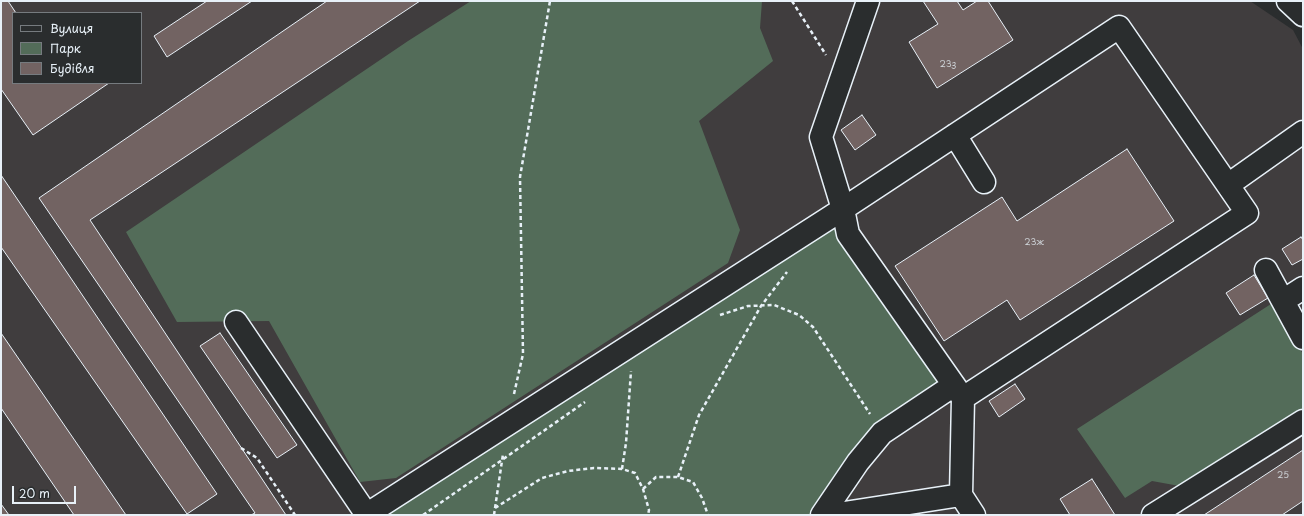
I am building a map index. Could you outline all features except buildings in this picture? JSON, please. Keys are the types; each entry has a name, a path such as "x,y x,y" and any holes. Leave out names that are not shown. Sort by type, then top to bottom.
{"street":[{"path":"868,1 821,137 843,210 848,234 959,392 961,495 974,515"},
{"path":"1288,1 1303,15"},
{"path":"236,322 367,515 843,210 1119,26 1247,213 959,392 882,433 858,462 822,515"},
{"path":"1228,185 1303,132"},
{"path":"955,135 984,182"},
{"path":"1266,270 1303,338"},
{"path":"1282,301 1303,288"},
{"path":"1153,515 1303,422"},
{"path":"831,515 961,495"}],"path":[{"path":"494,515 501,460 523,354 520,176 550,1"},
{"path":"716,317 748,306 774,305 799,316 813,327 882,433"},
{"path":"624,376 637,366"},
{"path":"622,469 626,443 631,371"},
{"path":"423,515 586,402"},
{"path":"241,448 257,458 295,515"},
{"path":"495,508 542,478 568,471 594,468 622,469 635,473 643,489 649,510 648,515"},
{"path":"643,489 656,477 678,477 693,482 702,498 708,515"},
{"path":"429,515 430,510"}],"shaded area":[{"path":"1,1 1250,1 1293,30 1303,49 1303,515 1,515"}],"green space":[{"path":"471,1 762,1 760,28 773,61 699,121 740,230 728,263 396,478 360,482 269,321 177,322 126,232 408,41"},
{"path":"843,209 954,385 882,433 822,515 367,515"},
{"path":"1271,304 1303,354 1303,414 1185,487 1152,481 1125,498 1077,429"}]}
